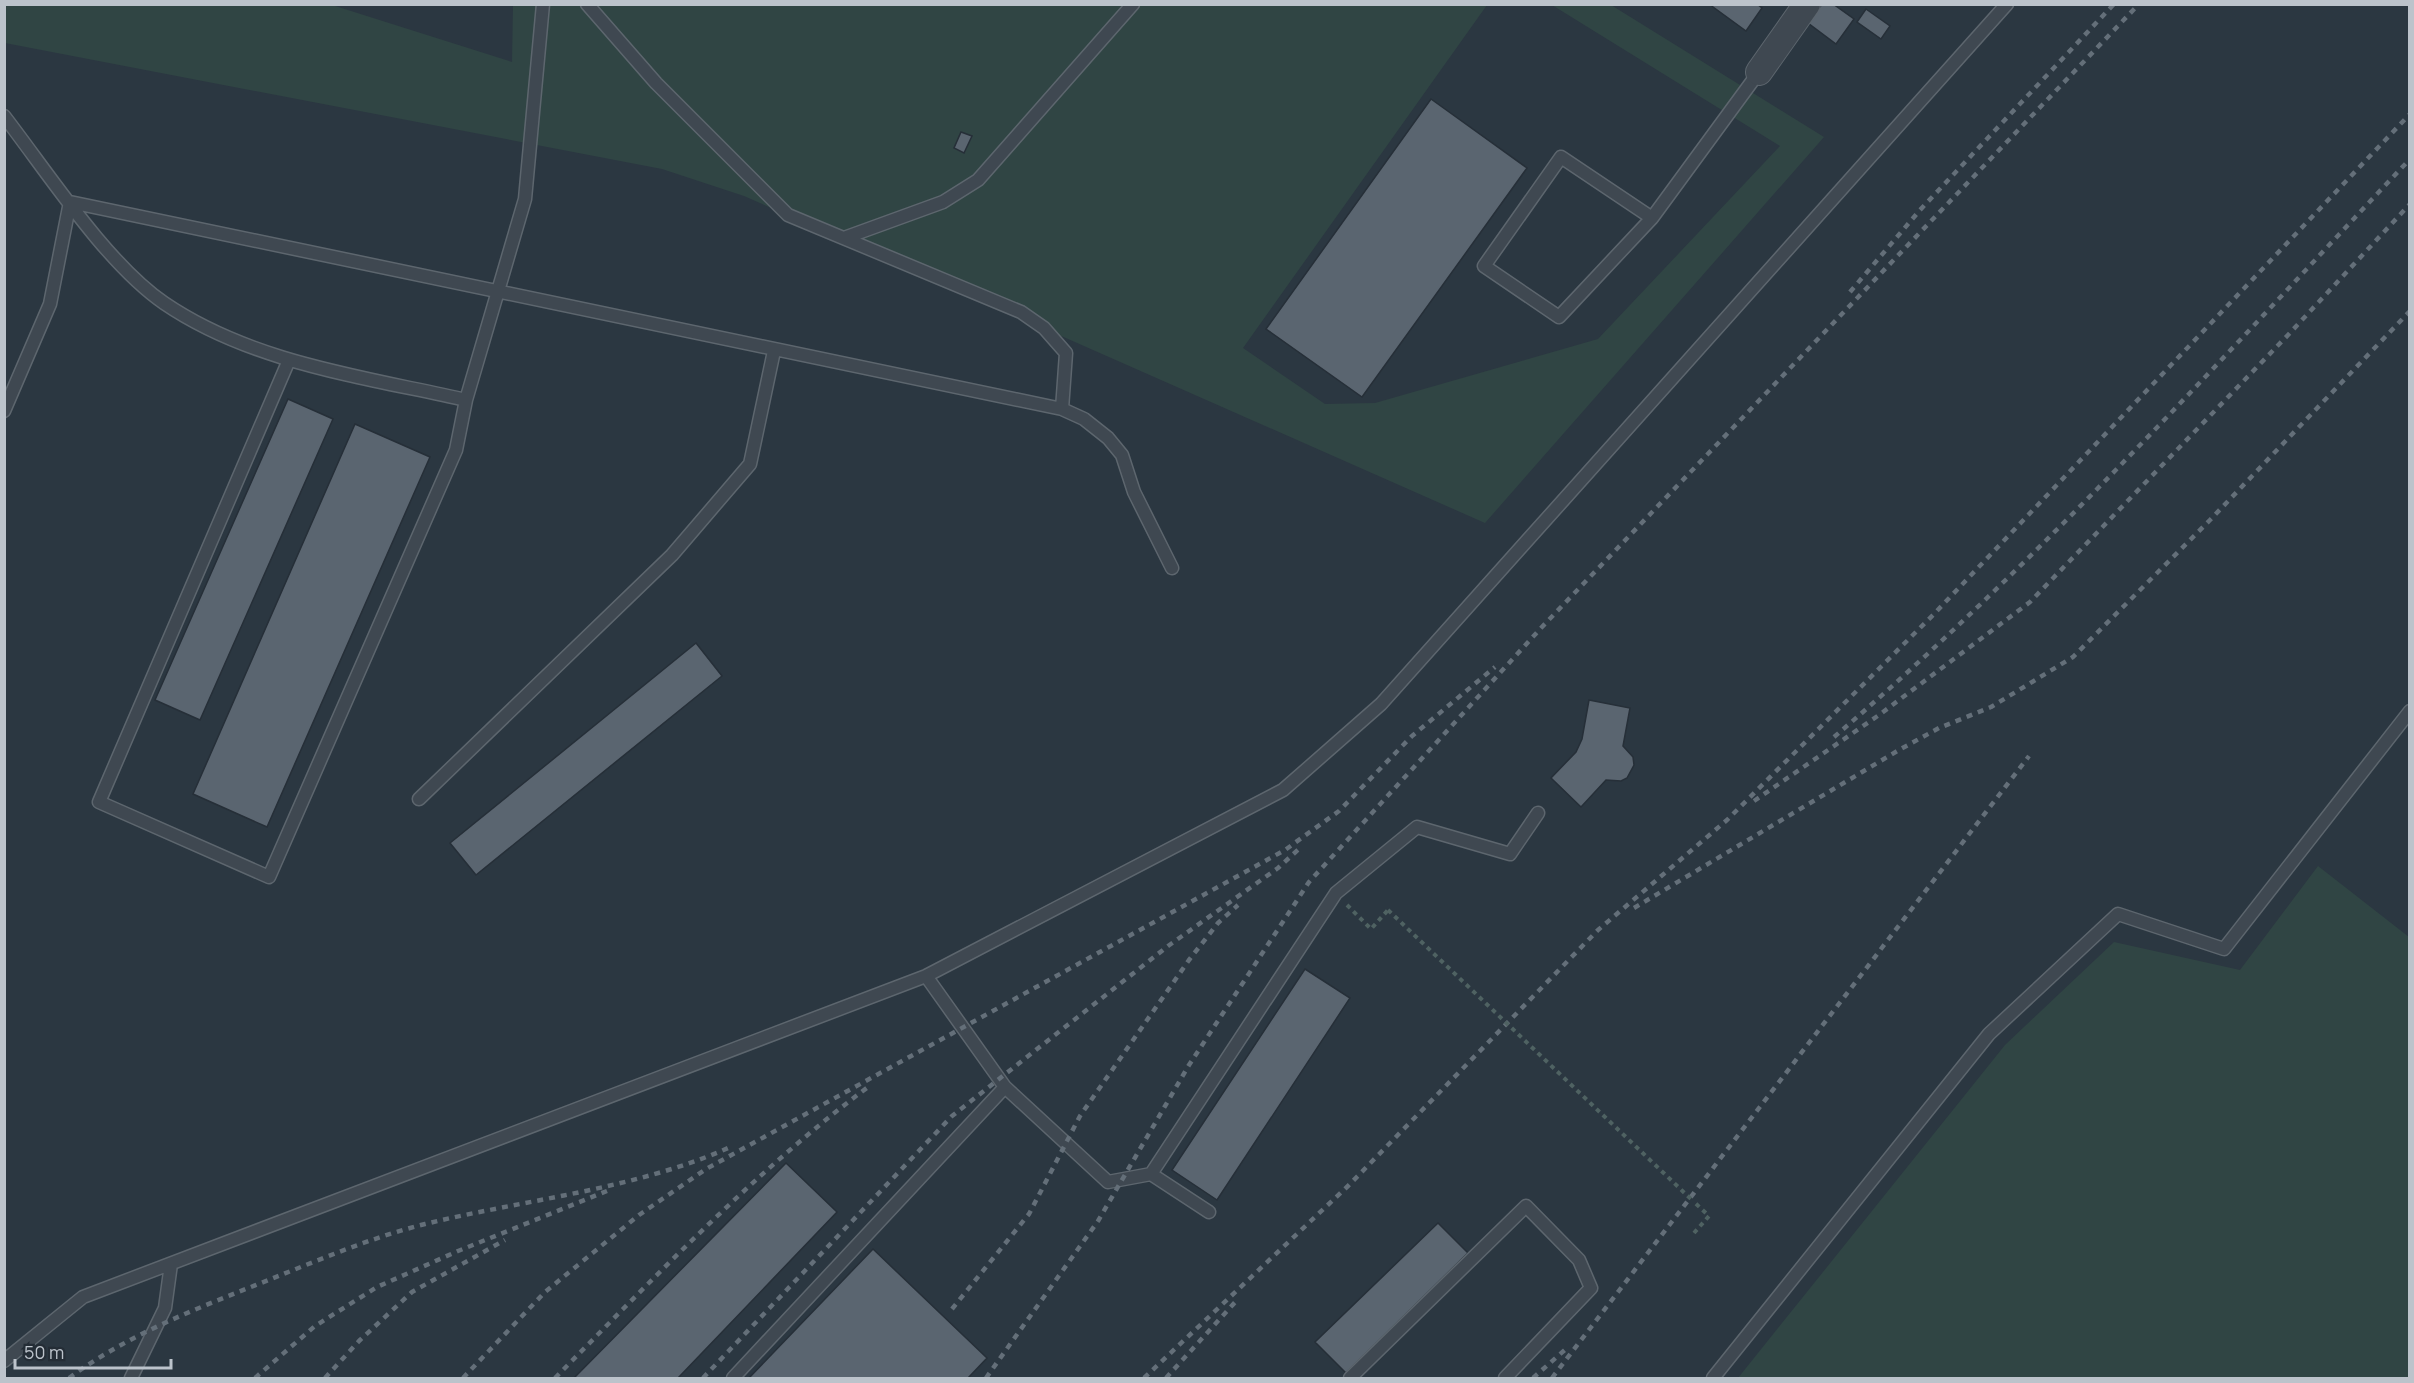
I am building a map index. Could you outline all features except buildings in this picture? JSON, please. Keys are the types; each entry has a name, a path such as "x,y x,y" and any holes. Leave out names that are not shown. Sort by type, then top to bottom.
{"street":[{"path":"1759,72 1807,4"}],"lane":[{"path":"290,360 99,802 269,877 456,450 466,400 525,199 543,4"},
{"path":"587,4 656,83 788,215 1021,312 1044,328 1066,352 1062,409"},
{"path":"844,238 943,202 978,180 1133,4"},
{"path":"4,1361 83,1297 926,976 1283,790 1381,704 2007,4"},
{"path":"1652,218 1561,157 1484,267 1559,317 1652,218 1759,72"},
{"path":"4,116 112,255 163,302 223,338 290,360 466,400"},
{"path":"70,202 774,351 1062,409 1084,419 1108,438 1122,455 1134,492 1172,568"},
{"path":"4,411 50,304 70,202"},
{"path":"418,799 672,555 750,464 774,351"},
{"path":"1713,1378 1989,1034 2118,914 2224,949 2409,711"},
{"path":"1151,1174 1336,893 1417,827 1510,855 1538,813"},
{"path":"926,976 1005,1087 1108,1182 1151,1174 1209,1212"},
{"path":"733,1378 1005,1087"},
{"path":"1350,1378 1526,1206 1579,1260 1591,1288 1505,1378"},
{"path":"131,1378 165,1308 171,1264"}],"path":[{"path":"1336,893 1371,929 1388,910 1414,934 1709,1215 1694,1233"}],"green space":[{"path":"4,5 332,5 512,62 513,5 1487,5 1243,348 1325,404 1375,403 1598,339 1780,146 1552,5 1611,5 1824,137 1485,523 744,196 662,169 5,43"},
{"path":"2318,866 2409,937 2409,1378 1738,1378 2005,1045 2114,942 2240,970"}],"railway":[{"path":"1850,292 1920,210 2114,4"},
{"path":"986,1378 1098,1221 1189,1065 1309,882 1541,628 2139,4"},
{"path":"1144,1378 1349,1185 1598,930 1727,820 1934,614 2410,114"},
{"path":"1834,737 1911,669 2058,529 2130,456 2410,159"},
{"path":"1754,801 1879,715 2030,602 2288,335 2410,204"},
{"path":"1634,908 1899,750 1939,728 1991,707 2073,657 2210,520 2410,311"},
{"path":"463,1378 545,1292 639,1215 706,1169 1285,850 1339,811 1412,736 1495,667"},
{"path":"1552,1378 2029,756"},
{"path":"703,1378 952,1116 1168,946 1278,868 1300,848"},
{"path":"952,1309 1029,1214 1080,1116 1189,960 1218,923 1238,905"},
{"path":"555,1378 745,1190 868,1087"},
{"path":"69,1378 116,1347 167,1322 367,1242 425,1224 618,1184 693,1162 728,1148"},
{"path":"255,1378 315,1326 377,1287 458,1251 607,1191"},
{"path":"325,1378 359,1341 412,1292 505,1240"},
{"path":"1166,1378 1238,1299"},
{"path":"1533,1378 1567,1348"}]}
